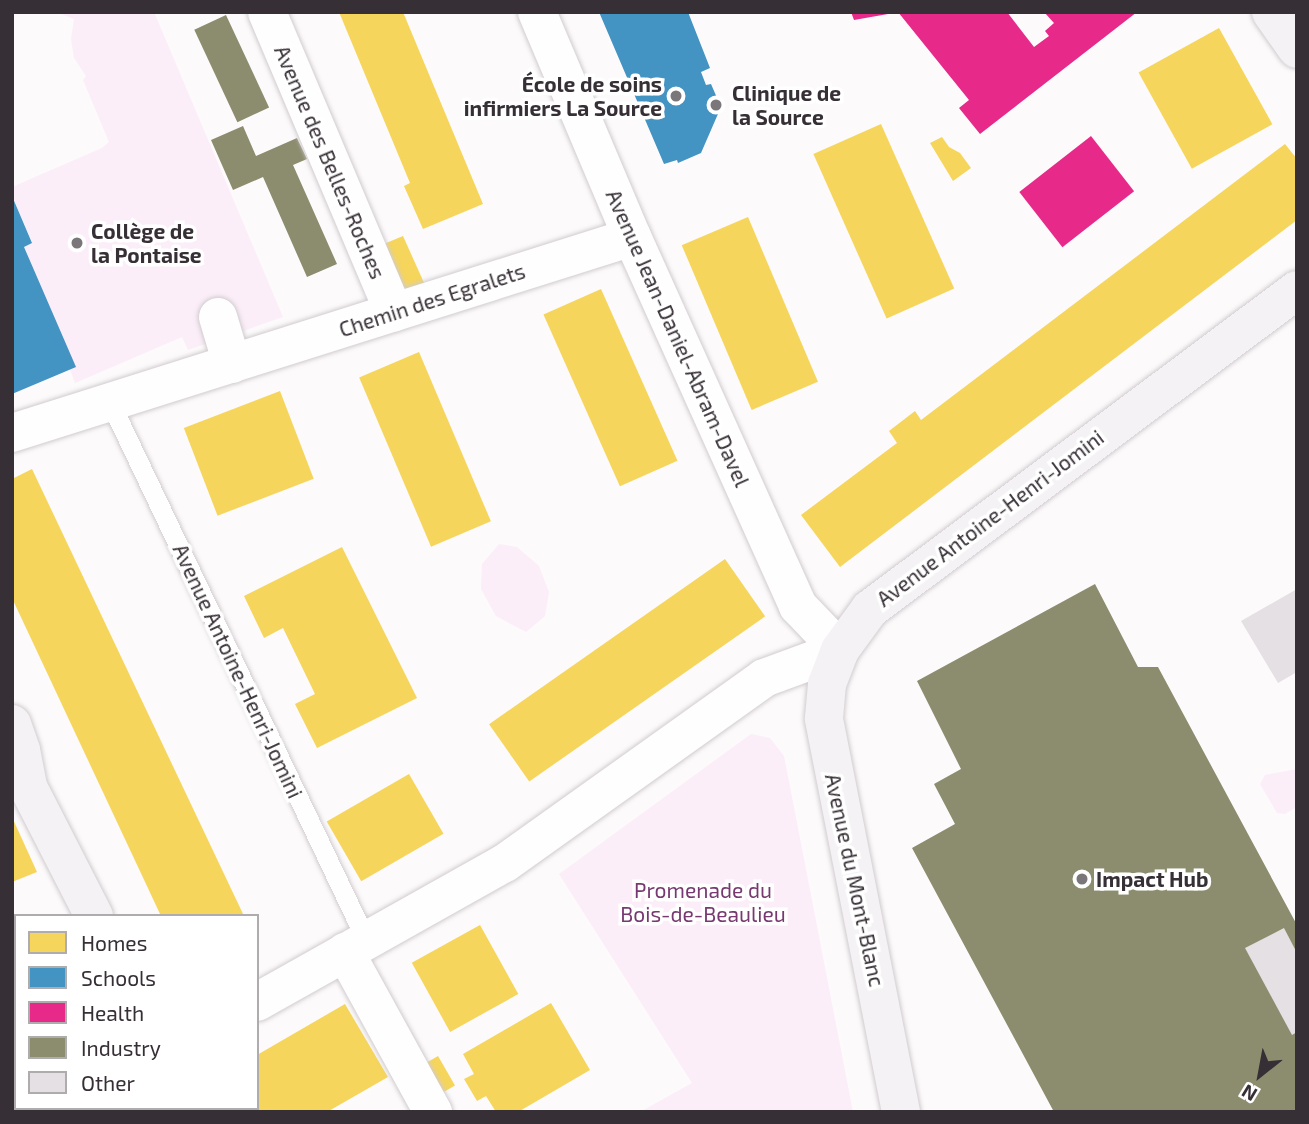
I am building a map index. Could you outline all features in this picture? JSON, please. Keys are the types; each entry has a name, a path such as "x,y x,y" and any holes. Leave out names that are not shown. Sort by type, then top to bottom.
{"main road":[{"path":"1271,12 1297,49"},
{"name":"Avenue Antoine-Henri-Jomini","path":"840,650 870,609 1297,290"},
{"name":"Avenue du Mont-Blanc","path":"840,650 827,684 824,718 901,1112"},
{"path":"12,724 21,750 28,787 92,914"}],"street":[{"name":"Avenue des Belles-Roches","path":"267,12 394,312"},
{"name":"Avenue Jean-Daniel-Abram-Davel","path":"537,12 632,237 798,606 840,650"},
{"name":"Chemin des Egralets","path":"12,433 632,237"},
{"path":"218,317 232,364"},
{"path":"259,1001 505,863 764,678 840,650"},
{"name":"Avenue Antoine-Henri-Jomini","path":"355,946 433,1112"}],"lane":[{"name":"Avenue Antoine-Henri-Jomini","path":"110,402 355,946"}],"green space":[{"path":"56,12 154,12 283,317 188,350 182,337 75,383 24,247 32,242 12,196 12,187 102,148 109,142 83,80 86,76 74,58 71,39 74,19"},
{"path":"499,544 517,547 539,566 549,592 545,616 526,632 496,616 481,589 482,564"},
{"name":"Promenade du Bois-de-Beaulieu","path":"751,734 770,738 784,756 853,1112 640,1112 692,1083 559,874"},
{"path":"1297,769 1297,807 1285,814 1277,813 1260,784 1265,775"}],"building: Homes":[{"path":"339,12 403,12 483,204 423,229 404,186 410,183"},
{"path":"1219,28 1272,124 1192,169 1139,73"},
{"path":"881,124 954,288 887,319 813,154"},
{"path":"942,137 949,147 960,153 971,168 953,181 930,143"},
{"path":"1285,144 1297,159 1297,220 840,567 801,515 897,443 889,431 915,411 921,420"},
{"path":"748,217 818,382 752,410 682,245"},
{"path":"403,236 425,285 406,294 379,246"},
{"path":"601,289 677,461 620,486 543,315"},
{"path":"419,352 491,521 431,547 359,377"},
{"path":"280,391 314,479 218,516 184,428"},
{"path":"32,469 243,914 160,914 12,598 12,479"},
{"path":"342,547 417,698 317,748 295,704 315,694 283,628 264,638 244,596"},
{"path":"725,559 765,616 529,782 489,724"},
{"path":"409,774 444,834 361,881 327,822"},
{"path":"12,817 37,872 12,882"},
{"path":"480,925 518,994 450,1032 412,963"},
{"path":"551,1003 590,1070 518,1112 496,1112 486,1096 477,1101 464,1079 474,1074 463,1054"},
{"path":"345,1004 388,1077 327,1112 248,1112 247,1110 259,1110 259,1054"},
{"path":"438,1056 455,1085 436,1096 419,1067"}],"building: Schools":[{"name":"École de soins infirmiers La Source","path":"599,12 688,12 710,68 701,72 706,85 711,84 721,107 701,153 678,163 677,160 664,164"},
{"path":"12,196 32,243 24,247 76,367 12,394"}],"building: Health":[{"path":"851,12 888,12 888,14 854,20"},
{"path":"898,12 1007,12 1034,47 1049,36 1045,31 1054,23 1044,12 1137,12 980,134 959,108 969,100"},
{"path":"1091,136 1134,191 1062,247 1019,192"}],"building: Industry":[{"path":"226,15 269,107 237,122 194,30"},
{"path":"243,126 256,156 297,138 307,159 293,165 337,264 307,277 263,177 233,190 211,140"},
{"path":"1095,584 1138,667 1158,667 1297,925 1297,1112 1054,1112 912,848 955,824 934,784 961,769 917,681"}],"building: Other":[{"path":"1297,589 1297,672 1278,683 1241,621"},
{"path":"1284,928 1297,953 1297,1032 1292,1035 1245,948"}],"place":[{"name":"École de soins infirmiers La Source","path":"676,96"},
{"name":"Clinique de la Source","path":"716,105"},
{"name":"Collège de la Pontaise","path":"77,243"},
{"name":"Impact Hub","path":"1082,879"}]}
